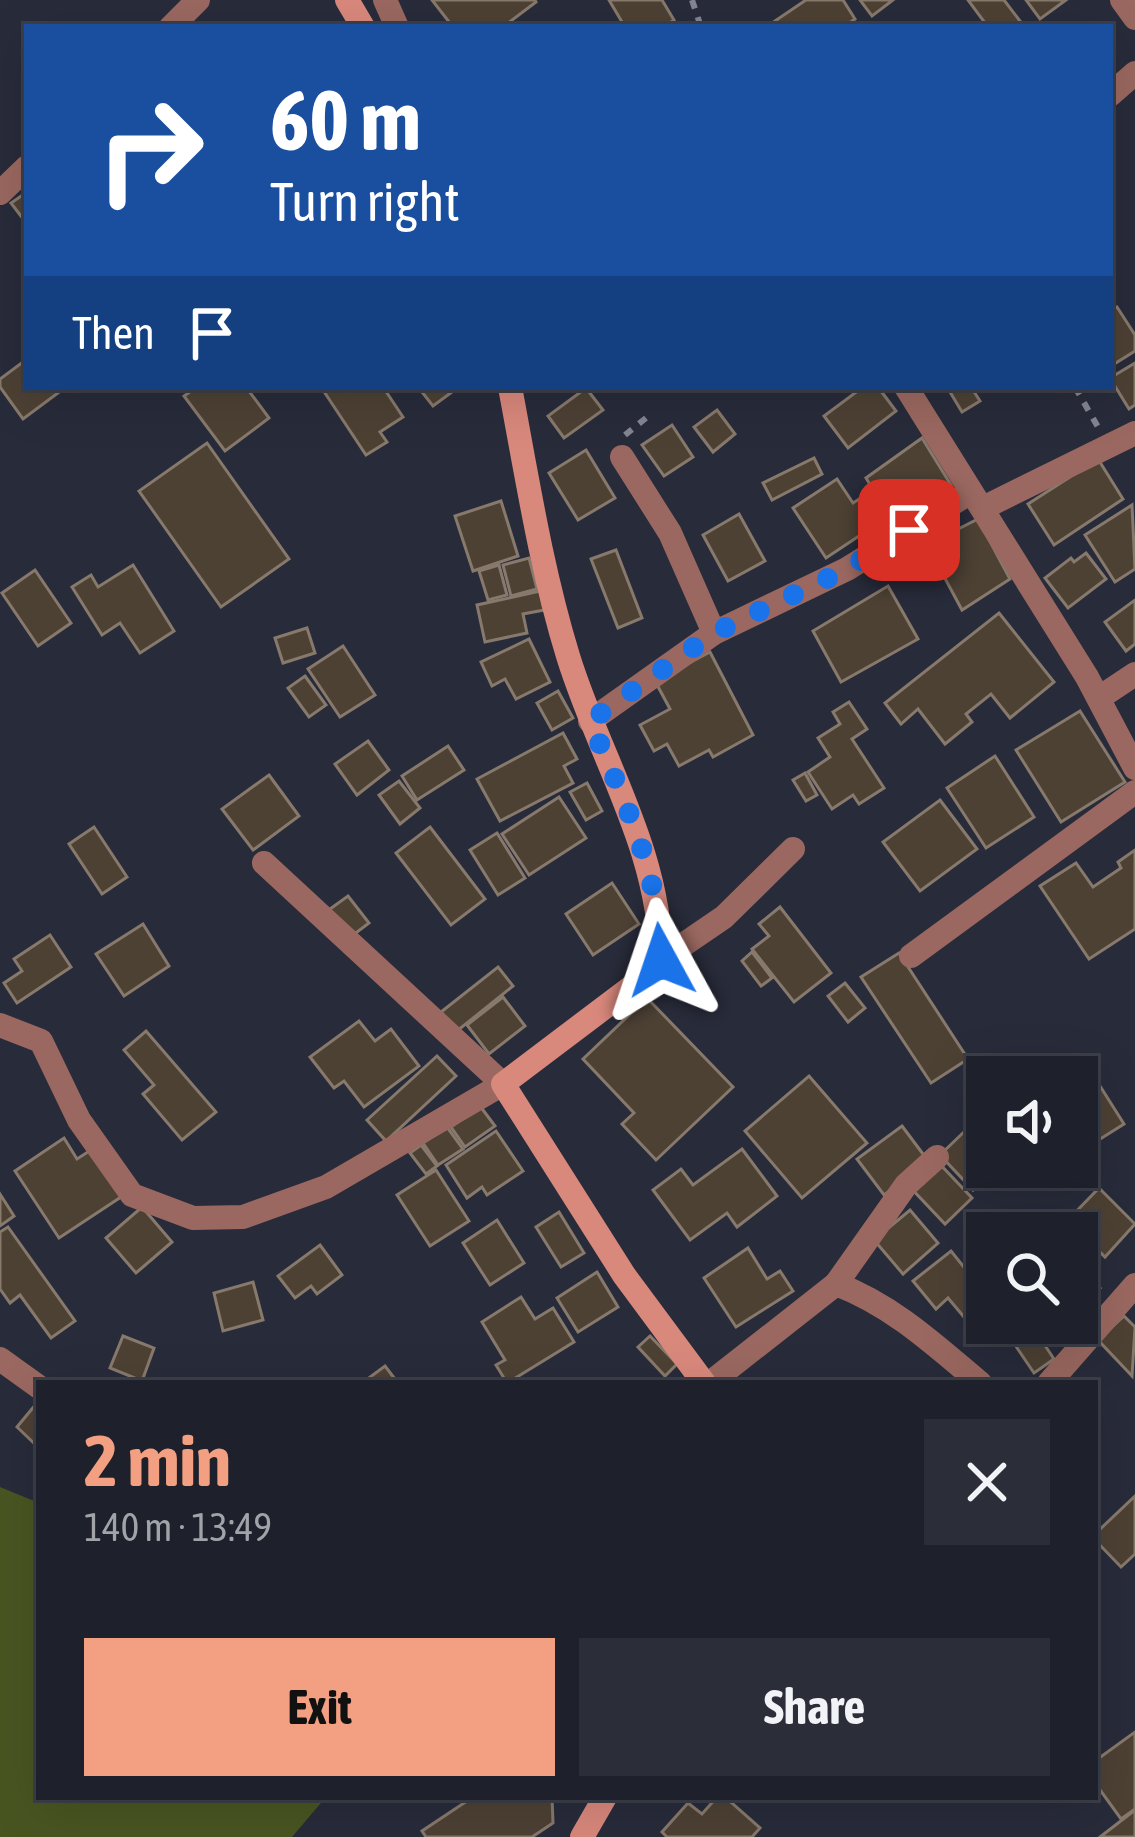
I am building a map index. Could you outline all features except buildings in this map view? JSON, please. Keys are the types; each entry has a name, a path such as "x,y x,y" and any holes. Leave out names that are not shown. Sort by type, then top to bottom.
{"main road":[{"path":"511,390 540,550 590,721 648,856 661,927 661,960 503,1084 624,1275 705,1380"},
{"path":"582,1837 603,1800"}],"street":[{"path":"174,24 198,0"},
{"path":"1122,0 1135,18"},
{"path":"0,193 24,170"},
{"path":"908,390 1099,698 1135,768"},
{"path":"590,721 714,633 977,500 1135,433"},
{"path":"622,457 670,533 714,633"},
{"path":"1099,698 1135,674"},
{"path":"911,956 1135,793"},
{"path":"661,960 724,917 793,849"},
{"path":"0,1025 41,1040 79,1120 132,1195 193,1218 243,1217 326,1187 503,1084 264,863"},
{"path":"711,1380 836,1284 906,1185 937,1156"},
{"path":"836,1284 906,1321 976,1380"},
{"path":"1052,1380 1135,1285"},
{"path":"0,1359 36,1385"}],"path":[{"path":"1077,390 1108,446"}],"green space":[{"path":"0,1487 36,1502 36,1800 323,1800 292,1837 0,1837"}],"route":[{"path":"661,960 661,927 648,856 590,721 714,633 847,569 909,530"}]}
